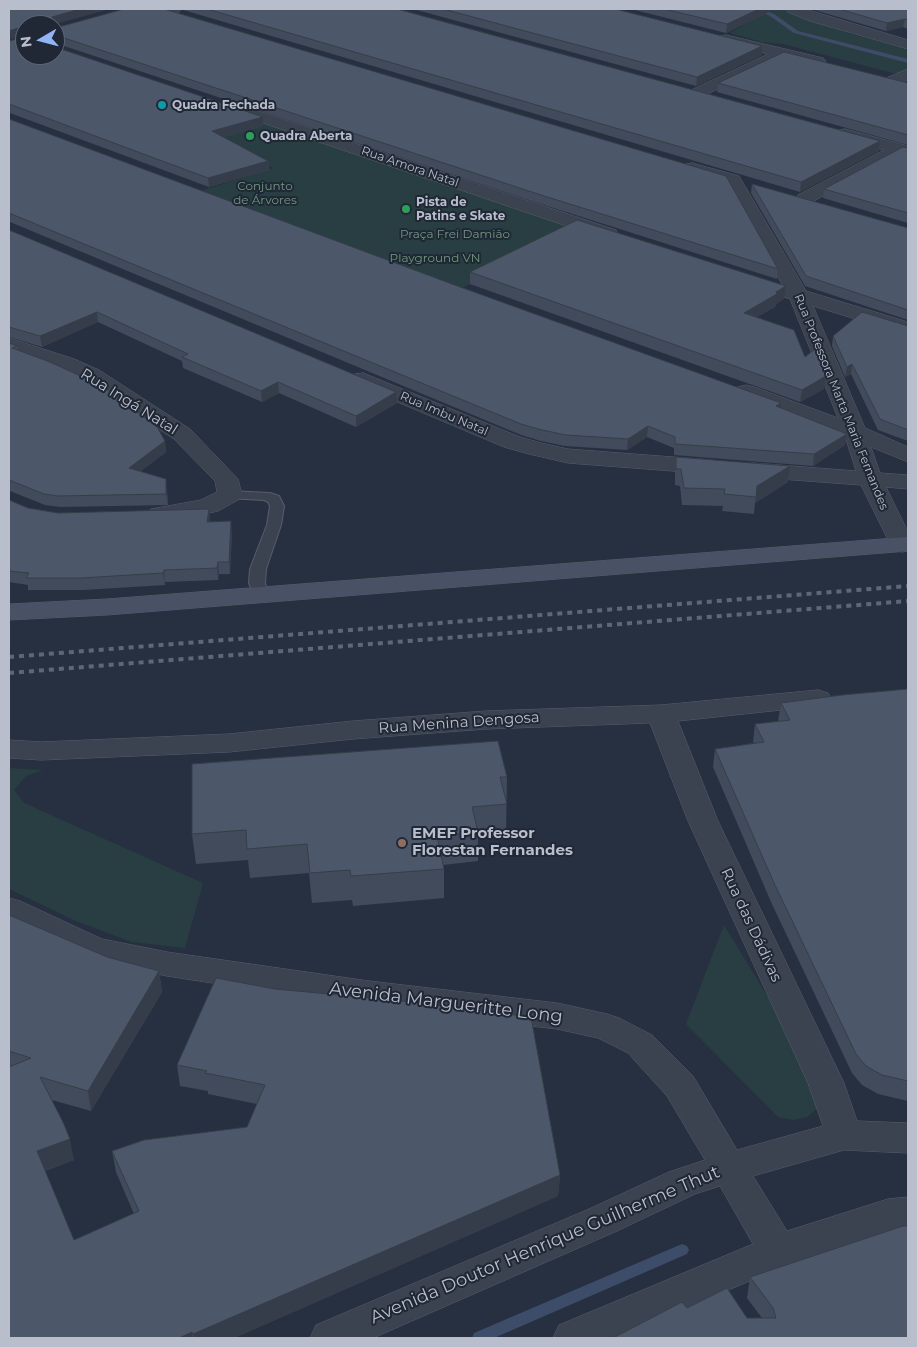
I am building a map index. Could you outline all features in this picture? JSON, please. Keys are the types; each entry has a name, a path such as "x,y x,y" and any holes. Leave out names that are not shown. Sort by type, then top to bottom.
{"street":[{"path":"793,9 815,18 908,45"},
{"path":"708,34 835,66"},
{"path":"695,94 781,53"},
{"path":"875,76 901,80"},
{"path":"676,88 714,99"},
{"name":"Rua Amora Natal","path":"209,99 622,238"},
{"path":"834,131 903,150"},
{"path":"804,199 903,150"},
{"path":"680,164 760,187"},
{"name":"Rua Professora Marta Maria Fernandes","path":"734,180 798,295 855,432 870,479 905,544"},
{"path":"786,194 823,205"},
{"path":"770,286 908,329"},
{"name":"Rua Ingá Natal","path":"9,344 91,375 165,422 182,434 226,479 230,494"},
{"name":"Rua Imbu Natal","path":"348,373 512,442 560,454 908,482"},
{"path":"726,385 855,432 908,455"},
{"path":"140,515 172,514 209,506 230,494"},
{"path":"9,612 107,607 905,544"},
{"name":"Rua Menina Dengosa","path":"9,749 125,748 229,743 353,730 486,720 661,714 842,697"},
{"name":"Rua das Dádivas","path":"661,714 703,820 826,1083 844,1134"},
{"name":"Avenida Margueritte Long","path":"9,908 95,949 167,964 368,994 557,1016 608,1027 640,1044 680,1086 778,1251"},
{"name":"Avenida Doutor Henrique Guilherme Thut","path":"330,1338 603,1220 682,1183 844,1134 908,1138"},
{"path":"573,1338 722,1284 778,1251 888,1215 908,1213"}],"lane":[{"path":"230,494 265,496 274,499 277,506 274,526 258,569 257,583 260,594"}],"green space":[{"path":"727,9 787,9 848,33 908,49 908,70 900,74 893,73 783,44 762,42 730,33 749,22"},
{"name":"Praça Frei Damião","path":"154,80 585,227 460,289 200,191 274,168 99,100"},
{"path":"9,768 43,770 26,776 14,790 24,803 203,883 185,948 132,942 76,921 9,889"},
{"path":"724,925 816,1076 819,1107 807,1117 793,1120 778,1117 686,1024"}],"building":[{"path":"9,9 80,9 59,15 15,15 15,29 9,31"},
{"path":"124,9 164,9 726,176 778,269 541,195 65,38 65,25"},
{"path":"207,9 397,9 880,141 801,182"},
{"path":"443,9 615,9 762,46 697,77"},
{"path":"664,9 759,9 727,24"},
{"path":"839,9 908,9 908,20 887,23"},
{"path":"15,40 15,65 65,65 65,50 263,117 212,131 268,161 208,178 9,104 9,41"},
{"path":"784,52 908,83 908,135 718,83"},
{"path":"9,119 452,284 781,403 776,406 847,434 814,454 675,444 675,437 648,426 628,439 566,435 521,424 9,213"},
{"path":"903,147 908,148 908,213 824,189"},
{"path":"752,184 908,228 908,310 806,276"},
{"path":"577,220 786,286 776,292 777,294 744,313 794,330 805,357 815,349 826,376 802,390 470,272"},
{"path":"9,230 396,392 356,416 278,382 261,391 182,357 188,354 97,312 40,336 9,327"},
{"path":"862,312 908,326 908,430 880,419 852,364 847,367 833,336"},
{"path":"9,343 17,346 12,348 50,362 96,383 157,427 165,441 129,468 166,479 166,494 58,496 44,494 9,480"},
{"path":"676,457 790,466 757,486 756,497 724,494 725,489 684,488 681,469 676,469"},
{"path":"9,500 28,508 58,513 209,509 207,522 231,521 229,562 218,562 217,568 164,570 163,573 81,578 26,578 29,573 9,571"},
{"path":"908,689 908,1081 882,1075 866,1066 856,1054 774,883 715,749 764,742 755,724 790,720 781,703"},
{"path":"498,741 507,777 500,777 507,804 472,807 478,832 437,836 444,869 351,876 350,870 310,873 307,844 247,849 246,830 192,834 192,764"},
{"path":"9,915 107,957 159,971 88,1091 40,1077 70,1139 37,1151 74,1240 139,1211 112,1151 144,1140 247,1127 265,1085 205,1073 207,1071 177,1065 216,978 275,989 394,1000 531,1017 560,1175 193,1334 192,1332 179,1338 9,1338 9,1067 31,1058 9,1051"},
{"path":"903,1226 908,1226 908,1338 613,1338 682,1302 687,1308 727,1288 747,1318 776,1318 773,1308 750,1277"}],"waterway":[{"path":"757,9 772,15 796,32 908,61"},
{"path":"479,1338 682,1250"}],"railway":[{"path":"9,657 908,586"},
{"path":"9,673 908,601"}],"place":[{"name":"Quadra Fechada","path":"162,105"},
{"name":"Quadra Aberta","path":"250,136"},
{"name":"Pista de Patins e Skate","path":"406,209"},
{"name":"EMEF Professor Florestan Fernandes","path":"402,843"}],"park label":[{"name":"Conjunto de Árvores","path":"265,193"},
{"name":"Playground VN","path":"435,258"}]}
